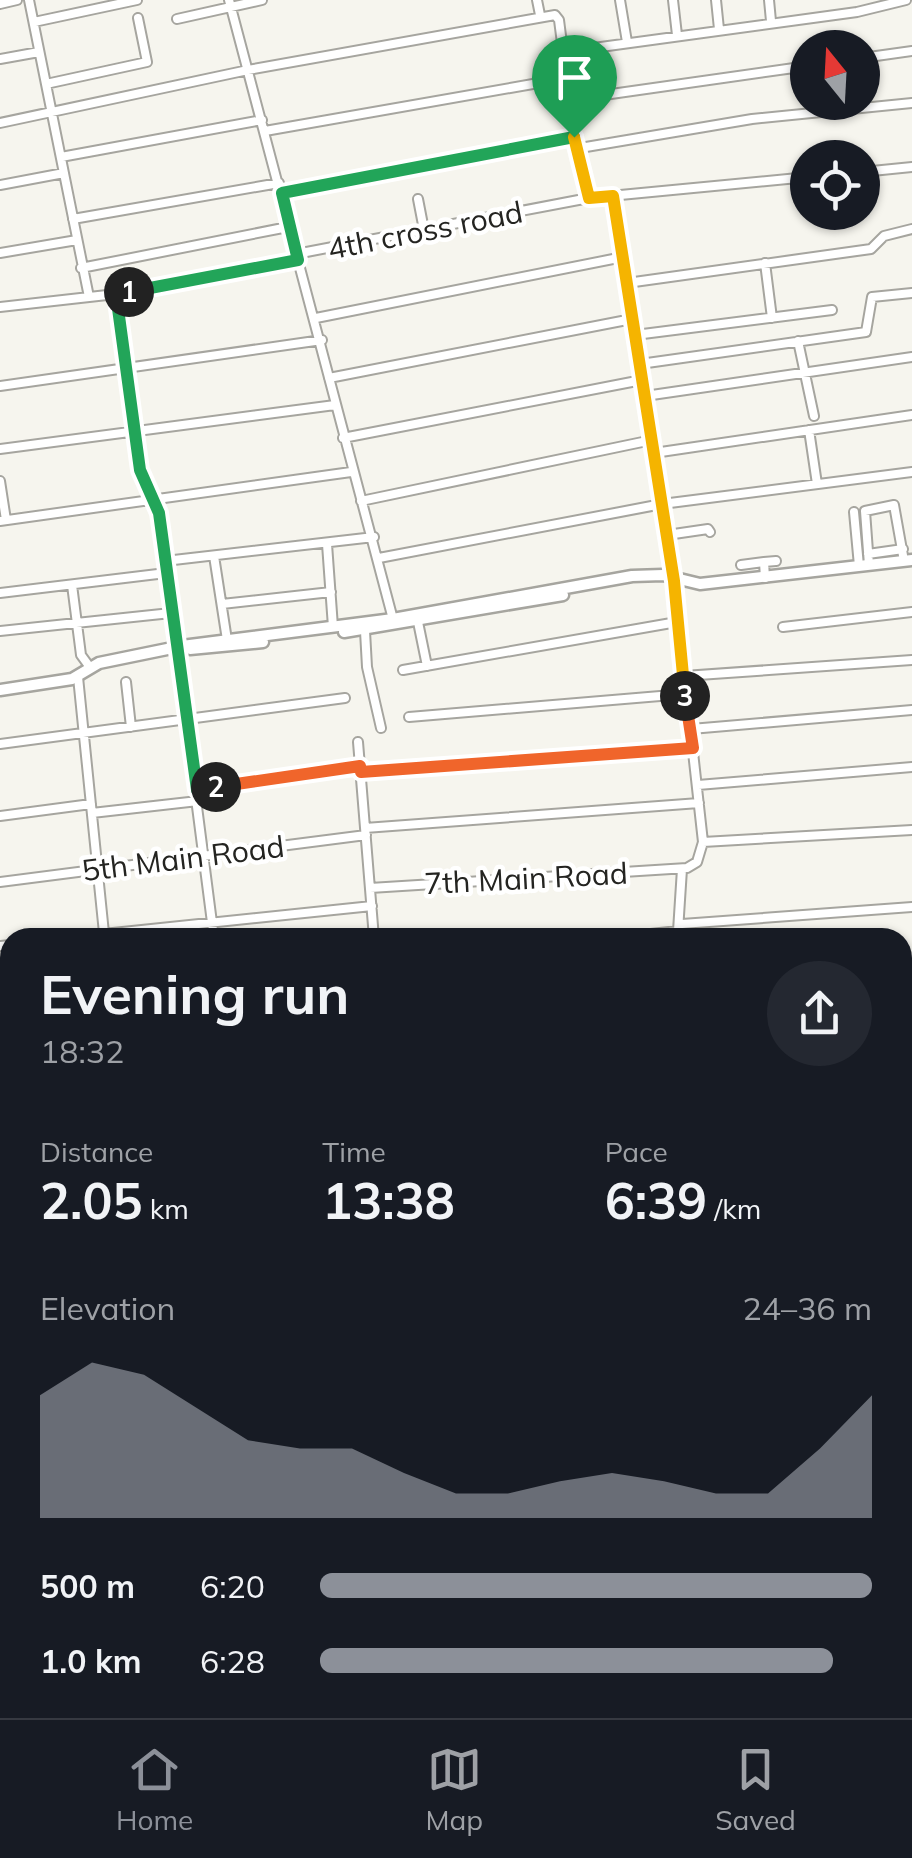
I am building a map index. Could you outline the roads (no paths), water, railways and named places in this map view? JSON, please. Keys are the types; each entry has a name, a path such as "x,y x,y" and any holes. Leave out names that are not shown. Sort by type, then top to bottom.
{"main road":[{"path":"178,648 196,651 366,632 394,622 632,576 702,584 906,556"},
{"path":"0,687 227,640 333,626 418,622 671,580"}],"street":[{"path":"0,4 17,0"},
{"path":"30,0 89,298"},
{"path":"34,22 137,0"},
{"path":"177,19 230,3 262,0"},
{"path":"538,0 540,16"},
{"path":"620,0 627,42"},
{"path":"673,0 677,35"},
{"path":"716,0 718,29"},
{"path":"768,0 771,21"},
{"path":"564,52 858,12 906,0"},
{"path":"230,3 288,227 322,340 351,472 374,537 394,622"},
{"path":"0,123 248,70 540,16 559,20 574,137 580,148 589,198"},
{"path":"46,84 147,62 138,18"},
{"path":"880,55 912,51"},
{"path":"0,59 39,52"},
{"path":"569,100 790,69"},
{"path":"265,132 567,78"},
{"path":"580,148 752,119 912,104"},
{"path":"61,157 262,120"},
{"path":"74,219 574,137"},
{"path":"880,170 912,167"},
{"path":"0,185 64,173"},
{"name":"4th cross road","path":"0,305 116,294 589,198 790,179"},
{"path":"613,196 667,535 698,785 703,842 696,865 682,869 679,928"},
{"path":"418,199 424,230"},
{"path":"81,268 288,227"},
{"path":"627,284 871,249 884,236 912,228"},
{"path":"0,253 77,240"},
{"path":"316,318 623,257"},
{"path":"765,263 772,318"},
{"path":"640,364 866,332 872,298 912,293"},
{"path":"116,294 143,486 157,506 213,928"},
{"path":"635,336 832,310"},
{"path":"328,378 632,318"},
{"path":"0,386 322,340"},
{"path":"798,341 814,416"},
{"path":"645,396 912,358"},
{"path":"343,438 642,380"},
{"path":"0,448 336,406"},
{"path":"654,452 912,416"},
{"path":"810,430 817,484"},
{"path":"361,501 652,440"},
{"path":"0,482 3,520 351,472"},
{"path":"379,558 662,504 912,472"},
{"path":"865,563 864,511 894,505 906,556"},
{"path":"857,513 865,563"},
{"path":"667,535 708,528 710,532"},
{"path":"165,561 374,537"},
{"path":"327,544 333,626"},
{"path":"214,556 227,640"},
{"path":"741,565 776,561"},
{"path":"764,562 765,578"},
{"path":"0,593 166,573"},
{"path":"72,585 83,672 84,733 103,928"},
{"path":"222,604 331,592"},
{"path":"0,632 172,612"},
{"path":"784,627 912,612"},
{"path":"418,622 422,666"},
{"path":"402,670 677,622"},
{"path":"366,632 367,666 381,728"},
{"path":"684,676 912,660"},
{"path":"126,682 132,726"},
{"path":"410,717 684,694"},
{"path":"0,744 345,698"},
{"path":"691,728 912,710"},
{"path":"358,742 373,928"},
{"path":"197,790 360,769 693,748"},
{"path":"698,785 912,767"},
{"path":"0,816 198,801"},
{"name":"5th Main Road","path":"0,882 366,831 699,803"},
{"path":"703,842 912,830"},
{"name":"7th Main Road","path":"370,888 682,869"},
{"path":"167,928 372,906"},
{"path":"682,924 912,908"}]}
